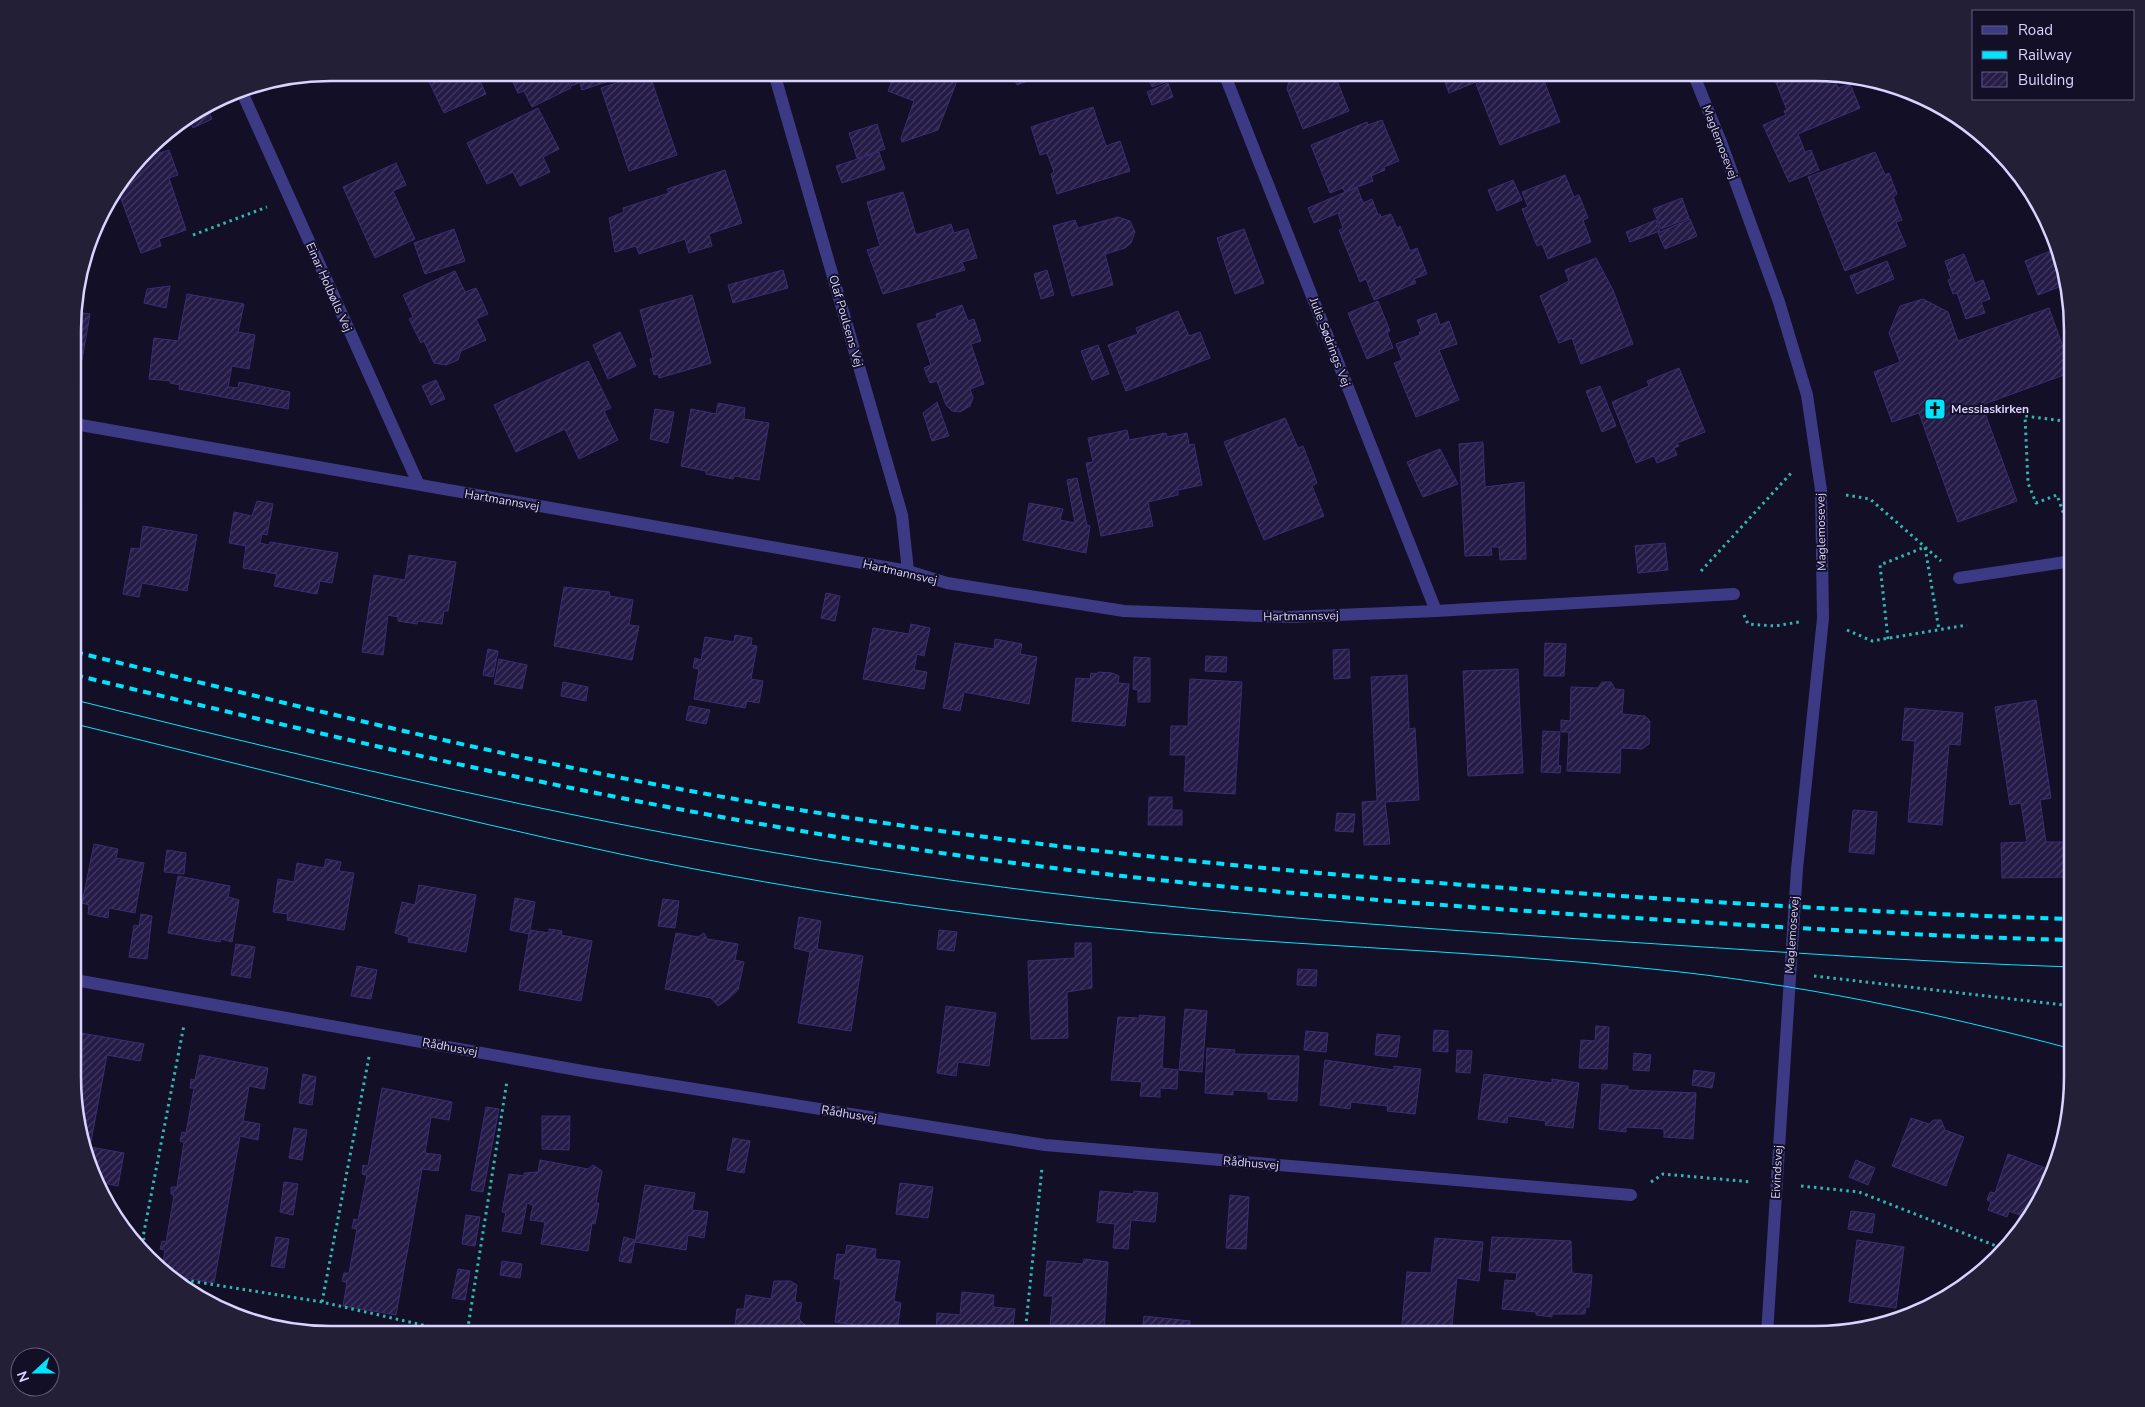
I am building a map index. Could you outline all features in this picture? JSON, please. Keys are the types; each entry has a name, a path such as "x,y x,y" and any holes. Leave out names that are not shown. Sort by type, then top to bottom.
{"street":[{"name":"Olaf Poulsens Vej","path":"777,81 902,515 908,571"},
{"name":"Julie Sødrings Vej","path":"1228,81 1436,611"},
{"name":"Maglemosevej","path":"1697,81 1721,142 1778,302 1807,395 1821,490 1823,618 1797,869 1786,1010"},
{"name":"Einar Holbølls Vej","path":"244,96 418,483"},
{"name":"Hartmannsvej","path":"81,425 908,571 947,583 1124,611 1289,617 1436,611 1734,594"},
{"path":"1959,578 2064,562"},
{"name":"Rådhusvej","path":"81,981 510,1058 1044,1145 1631,1195"},
{"name":"Eivindsvej","path":"1768,1326 1786,1010"}],"path":[{"path":"193,235 290,198"},
{"path":"2064,421 2025,416 2028,483 2036,503 2057,494 2064,515"},
{"path":"1676,597 1815,448"},
{"path":"1821,490 1870,499 1959,578"},
{"path":"1925,547 1940,630"},
{"path":"1888,639 1880,565 1925,547"},
{"path":"1734,594 1748,624 1775,626 1823,618 1872,642 1967,625"},
{"path":"1789,974 2064,1005"},
{"path":"145,1243 143,1237 183,1031"},
{"path":"468,1326 510,1058"},
{"path":"322,1302 367,1067"},
{"path":"1026,1326 1044,1145"},
{"path":"1662,1174 1859,1192 1997,1246"},
{"path":"187,1280 322,1302 427,1326"}],"building":[{"path":"429,81 480,81 486,94 444,113"},
{"path":"512,81 568,81 571,88 532,107 524,91 518,93"},
{"path":"569,81 582,81 572,86"},
{"path":"586,81 609,81 582,90 580,84"},
{"path":"622,81 652,81 677,155 629,171 601,88"},
{"path":"892,81 957,81 938,130 902,142 901,138 914,101 888,91"},
{"path":"1015,81 1028,81 1017,85"},
{"path":"1149,81 1168,81 1152,87"},
{"path":"1289,81 1337,81 1349,111 1303,129 1287,89"},
{"path":"1445,81 1479,81 1449,93"},
{"path":"1484,81 1544,81 1560,122 1500,145 1476,84"},
{"path":"1775,81 1836,82 1838,88 1850,84 1860,108 1798,134 1805,152 1811,150 1819,170 1789,182 1763,125 1786,115 1784,111 1787,110"},
{"path":"1168,83 1173,97 1152,105 1147,92"},
{"path":"1093,107 1106,146 1120,141 1130,171 1057,194 1051,174 1054,172 1047,153 1040,155 1031,127"},
{"path":"538,108 559,149 543,157 550,172 520,186 513,172 487,184 467,143"},
{"path":"210,113 212,119 193,128 191,124"},
{"path":"1382,120 1399,161 1384,167 1385,170 1371,176 1373,181 1345,192 1343,188 1330,193 1311,145 1367,122 1368,125"},
{"path":"877,124 885,149 857,158 849,133"},
{"path":"169,150 178,175 169,178 186,230 159,239 161,246 141,253 120,197 153,155"},
{"path":"879,152 885,169 842,183 836,166"},
{"path":"1875,152 1885,175 1889,173 1897,194 1893,197 1902,220 1896,222 1906,246 1845,271 1808,177"},
{"path":"396,163 406,185 393,191 415,239 375,258 343,187"},
{"path":"725,170 742,223 709,234 712,246 689,253 685,239 639,254 636,246 615,252 609,218 624,212 623,208 669,193 667,189"},
{"path":"1565,175 1574,197 1579,195 1588,218 1583,220 1591,242 1548,259 1542,244 1537,246 1522,209 1528,207 1522,192"},
{"path":"1513,180 1522,200 1497,211 1488,190"},
{"path":"1357,187 1363,203 1372,199 1378,215 1380,214 1381,217 1391,214 1397,228 1400,226 1410,251 1417,248 1427,274 1414,279 1416,283 1374,300 1366,279 1360,282 1339,230 1343,228 1338,213 1314,223 1308,208"},
{"path":"903,192 916,235 951,224 954,233 968,229 977,258 962,262 965,270 883,294 867,250 880,246 867,202"},
{"path":"1682,198 1689,218 1661,229 1653,209"},
{"path":"1118,217 1130,221 1135,232 1131,243 1125,248 1105,254 1113,285 1072,296 1053,226 1075,220 1078,228"},
{"path":"1690,219 1697,236 1665,249 1658,233"},
{"path":"1656,220 1660,231 1630,242 1626,232"},
{"path":"454,229 465,261 425,274 414,243"},
{"path":"1244,229 1264,283 1235,294 1217,238"},
{"path":"2051,251 2060,287 2038,295 2025,261"},
{"path":"1964,254 1975,283 1983,280 1990,299 1981,302 1985,313 1966,319 1957,293 1953,294 1948,280 1951,279 1945,261"},
{"path":"1596,258 1613,290 1633,344 1581,364 1572,338 1559,343 1540,296 1569,281 1565,270"},
{"path":"1887,261 1894,279 1857,294 1850,276"},
{"path":"783,270 788,288 733,303 728,285"},
{"path":"1047,270 1054,295 1041,299 1034,274"},
{"path":"455,271 465,292 476,288 488,314 476,319 486,340 461,351 458,360 446,365 434,363 424,341 421,343 409,319 413,317 403,295"},
{"path":"170,286 166,308 144,303 147,289"},
{"path":"187,294 244,304 238,332 255,335 249,369 232,366 228,387 238,388 239,382 290,392 288,409 179,389 180,385 170,383 171,381 149,379 154,338 178,341"},
{"path":"692,295 711,363 659,378 658,374 654,375 650,359 653,358 640,310"},
{"name":"Messiaskirken","path":"1923,299 1948,312 1958,341 2049,308 2064,350 2064,375 1982,405 2017,501 1958,522 1919,413 1892,422 1874,372 1900,362 1889,333 1900,306"},
{"path":"1378,301 1390,331 1387,332 1393,348 1367,359 1348,313"},
{"path":"962,305 968,321 974,319 981,341 971,344 984,384 970,389 973,398 970,406 960,412 952,411 946,405 937,381 930,383 924,368 931,365 917,324 937,318 936,314"},
{"path":"1178,311 1189,336 1200,332 1210,358 1126,391 1108,345 1138,334 1136,328"},
{"path":"82,313 90,314 82,360 81,330"},
{"path":"1436,313 1440,325 1449,321 1457,344 1439,350 1459,400 1416,417 1394,363 1402,360 1396,344 1420,335 1419,332 1422,332 1417,320"},
{"path":"620,332 636,366 608,379 593,345"},
{"path":"1098,345 1109,374 1092,380 1081,351"},
{"path":"588,361 611,408 604,411 618,440 579,459 565,429 516,452 494,405"},
{"path":"1679,368 1705,432 1677,443 1679,446 1674,448 1677,455 1657,463 1654,456 1636,463 1612,402 1649,386 1647,381"},
{"path":"436,380 445,399 431,405 422,386"},
{"path":"1600,386 1616,426 1602,432 1586,391"},
{"path":"937,402 949,436 932,441 923,413"},
{"path":"718,403 745,408 744,419 769,423 759,480 734,476 733,479 706,474 706,471 681,466 691,409 716,414"},
{"path":"655,409 674,412 668,443 650,439"},
{"path":"1285,418 1298,448 1303,446 1317,483 1312,486 1324,516 1264,540 1224,442"},
{"path":"1127,430 1129,440 1166,433 1167,437 1187,433 1189,445 1194,444 1202,485 1178,490 1178,495 1148,502 1153,526 1101,536 1086,463 1093,462 1088,438"},
{"path":"1483,442 1485,487 1524,482 1526,559 1500,560 1499,547 1491,547 1492,555 1465,556 1459,444"},
{"path":"1440,449 1458,484 1423,497 1407,462"},
{"path":"1077,478 1087,525 1090,526 1086,553 1023,540 1029,503 1063,509 1060,520 1075,523 1067,480"},
{"path":"257,501 273,504 267,535 262,534 260,543 269,545 270,542 338,553 332,583 320,581 317,594 274,586 277,574 243,568 246,546 229,543 234,512 252,516"},
{"path":"143,526 197,535 187,591 142,583 139,597 123,594 131,548 140,549"},
{"path":"1665,543 1668,570 1638,573 1635,546"},
{"path":"409,555 456,562 448,611 444,611 442,624 418,621 417,624 398,621 398,617 388,615 383,655 362,652 374,575 405,580"},
{"path":"564,587 609,592 610,596 633,600 629,625 639,626 632,660 554,646"},
{"path":"826,593 840,596 835,621 821,618"},
{"path":"911,624 930,628 924,656 917,654 914,670 927,672 924,689 863,679 873,628 909,634"},
{"path":"735,635 752,638 751,645 757,646 751,679 763,681 759,703 747,701 745,708 694,699 699,669 693,668 695,658 701,660 705,637 734,642"},
{"path":"995,639 1022,644 1020,654 1037,657 1029,704 964,692 960,711 943,708 955,643 994,649"},
{"path":"1545,643 1566,644 1564,676 1544,676"},
{"path":"488,649 498,651 493,677 483,675"},
{"path":"1349,649 1350,678 1334,679 1333,650"},
{"path":"1206,656 1227,657 1226,672 1205,671"},
{"path":"1134,657 1150,658 1150,702 1138,702 1138,690 1133,689"},
{"path":"499,659 527,665 522,689 494,684"},
{"path":"1518,669 1523,773 1468,776 1463,671"},
{"path":"1098,672 1112,673 1119,676 1118,683 1129,684 1125,726 1072,721 1076,678 1090,679 1091,673 1097,674"},
{"path":"1407,675 1409,729 1415,728 1419,800 1385,802 1390,844 1364,845 1362,802 1377,801 1371,677"},
{"path":"1190,679 1242,682 1235,794 1184,791 1186,755 1170,755 1171,726 1188,726"},
{"path":"563,682 588,687 586,701 561,696"},
{"path":"1602,682 1611,682 1615,689 1624,690 1622,714 1645,716 1650,721 1649,744 1642,749 1621,748 1620,773 1567,771 1569,732 1561,732 1561,720 1570,721 1571,687 1598,688"},
{"path":"2036,700 2051,798 2040,800 2046,842 2064,842 2064,877 2002,878 2001,843 2027,842 2021,803 2010,805 1995,707"},
{"path":"689,706 710,710 706,724 686,720"},
{"path":"1905,708 1963,713 1960,745 1949,744 1942,825 1908,822 1915,741 1902,740"},
{"path":"1543,731 1560,732 1558,765 1561,766 1560,773 1541,772"},
{"path":"1149,797 1172,797 1172,810 1182,810 1182,825 1148,825"},
{"path":"1853,810 1877,812 1874,854 1849,852"},
{"path":"1337,813 1355,814 1353,832 1335,831"},
{"path":"94,844 118,849 116,858 144,863 135,913 109,908 108,918 88,914 89,905 82,903"},
{"path":"167,850 186,853 184,874 164,872"},
{"path":"326,859 341,862 339,871 354,873 344,930 287,920 288,914 273,912 278,879 294,882 297,863 324,868"},
{"path":"178,876 230,886 228,897 239,900 232,942 221,939 220,942 168,933"},
{"path":"419,885 476,895 466,952 408,942 409,937 395,933 402,902 415,905"},
{"path":"515,898 535,902 530,930 549,933 549,929 562,931 561,935 592,941 581,1001 519,990 529,934 510,930"},
{"path":"663,899 679,901 675,928 658,926"},
{"path":"141,914 152,916 147,959 129,957 134,925 139,926"},
{"path":"799,917 821,921 817,949 863,956 851,1031 798,1023 810,952 794,948"},
{"path":"939,930 957,932 954,951 937,949"},
{"path":"676,933 698,937 704,933 707,939 738,944 735,960 744,962 738,990 718,1006 711,998 665,989"},
{"path":"1075,943 1091,943 1092,988 1067,992 1068,1038 1031,1039 1028,961 1075,958"},
{"path":"236,944 255,947 250,978 231,975"},
{"path":"357,966 377,970 371,999 351,996"},
{"path":"1298,969 1317,970 1316,986 1297,985"},
{"path":"946,1006 996,1013 989,1066 958,1062 956,1076 937,1073"},
{"path":"1185,1009 1207,1011 1202,1072 1179,1070"},
{"path":"1139,1015 1165,1017 1162,1068 1178,1070 1177,1089 1160,1088 1160,1097 1140,1096 1142,1082 1111,1080 1118,1017 1140,1018"},
{"path":"1596,1026 1609,1027 1607,1069 1579,1068 1581,1040 1595,1041"},
{"path":"1434,1030 1448,1031 1448,1052 1433,1051"},
{"path":"1306,1031 1328,1033 1326,1052 1304,1050"},
{"path":"81,1033 144,1044 140,1061 107,1055 91,1144 83,1109"},
{"path":"1377,1034 1400,1036 1397,1057 1375,1055"},
{"path":"1207,1048 1235,1050 1234,1054 1299,1056 1297,1101 1268,1099 1268,1092 1233,1090 1233,1095 1205,1093"},
{"path":"1457,1050 1472,1051 1470,1073 1456,1072"},
{"path":"1634,1053 1651,1055 1649,1071 1633,1070"},
{"path":"200,1055 268,1068 264,1089 249,1086 243,1121 260,1124 258,1140 240,1136 214,1283 184,1278 163,1261 165,1250 160,1249 162,1241 166,1242 174,1196 171,1194 171,1187 177,1187 184,1142 180,1141 182,1132 186,1133 194,1088 190,1088 191,1079 195,1080"},
{"path":"1325,1060 1394,1070 1394,1066 1421,1069 1415,1114 1387,1111 1388,1106 1351,1102 1350,1109 1320,1105"},
{"path":"1694,1070 1715,1073 1712,1088 1692,1085"},
{"path":"303,1074 316,1077 312,1105 299,1103"},
{"path":"1484,1074 1552,1083 1552,1079 1579,1083 1573,1128 1545,1125 1546,1121 1508,1116 1507,1123 1478,1119"},
{"path":"1602,1084 1628,1086 1628,1090 1696,1093 1693,1139 1664,1137 1664,1129 1626,1127 1626,1132 1599,1129"},
{"path":"382,1088 452,1102 449,1120 431,1117 425,1153 441,1155 438,1171 422,1169 396,1315 343,1306 347,1283 342,1281 344,1273 349,1273 357,1229 352,1228 354,1219 358,1220 367,1175 362,1174 363,1165 368,1166"},
{"path":"486,1107 499,1109 483,1192 471,1190"},
{"path":"542,1116 570,1116 569,1150 542,1149"},
{"path":"1911,1118 1929,1124 1933,1120 1941,1120 1945,1130 1964,1137 1946,1186 1892,1166"},
{"path":"294,1128 307,1130 302,1160 289,1158"},
{"path":"733,1138 750,1141 744,1173 727,1170"},
{"path":"92,1147 124,1153 118,1186 105,1183"},
{"path":"2008,1154 2046,1169 2021,1216 2009,1211 2007,1217 1988,1210 1991,1202 1987,1200 1990,1192 1995,1193"},
{"path":"540,1160 588,1169 593,1165 602,1171 596,1203 599,1203 595,1224 592,1223 588,1251 541,1244 545,1222 530,1220 533,1205 527,1203 521,1234 502,1231 506,1213 502,1212 509,1174 524,1176 524,1173 538,1172"},
{"path":"1856,1160 1875,1168 1868,1185 1849,1177"},
{"path":"284,1182 298,1184 293,1215 280,1212"},
{"path":"900,1183 933,1187 928,1218 896,1214"},
{"path":"645,1185 695,1193 692,1210 708,1212 704,1238 688,1235 686,1250 635,1242"},
{"path":"1100,1191 1133,1194 1134,1191 1158,1193 1155,1222 1131,1220 1128,1249 1113,1248 1115,1224 1097,1222"},
{"path":"1230,1195 1249,1197 1246,1249 1226,1248"},
{"path":"1851,1211 1875,1214 1872,1233 1848,1229"},
{"path":"466,1215 480,1217 475,1246 462,1244"},
{"path":"276,1237 289,1239 284,1268 271,1266"},
{"path":"624,1237 635,1240 631,1263 619,1261"},
{"path":"1492,1237 1571,1241 1572,1273 1592,1275 1589,1307 1586,1307 1585,1314 1552,1314 1552,1317 1536,1315 1536,1312 1502,1309 1505,1280 1516,1281 1517,1273 1489,1271"},
{"path":"1435,1238 1483,1242 1479,1281 1457,1278 1452,1326 1402,1326 1407,1272 1431,1273"},
{"path":"1857,1240 1904,1247 1896,1308 1849,1302"},
{"path":"847,1245 876,1249 875,1259 900,1261 894,1301 901,1303 898,1326 863,1326 835,1322 841,1279 834,1279 837,1254 845,1255"},
{"path":"1084,1259 1108,1262 1104,1326 1050,1326 1053,1296 1044,1296 1047,1261 1083,1264"},
{"path":"502,1261 522,1264 520,1278 500,1275"},
{"path":"458,1269 470,1271 465,1300 452,1298"},
{"path":"774,1281 790,1281 797,1285 795,1302 802,1303 799,1319 806,1326 735,1326 737,1309 744,1309 746,1295 771,1299"},
{"path":"962,1292 994,1295 993,1307 1015,1309 1013,1326 936,1326 937,1313 960,1315"},
{"path":"1144,1316 1190,1321 1190,1326 1143,1326"}],"tram line":[{"path":"81,701 371,771 569,814 769,852 959,881 1141,903 1323,920 1834,955 2064,967"},
{"path":"81,725 551,839 677,866 792,887 908,905 1154,933 1581,962 1705,975 1864,1000 2064,1047"}],"railway":[{"path":"81,653 415,734 586,771 758,803 962,834 1166,858 1473,886 1824,908 2064,919"},
{"path":"81,676 371,745 569,788 869,842 1047,867 1226,887 1585,915 1829,930 2064,940"}],"place":[{"name":"Messiaskirken","path":"1935,409"}]}
